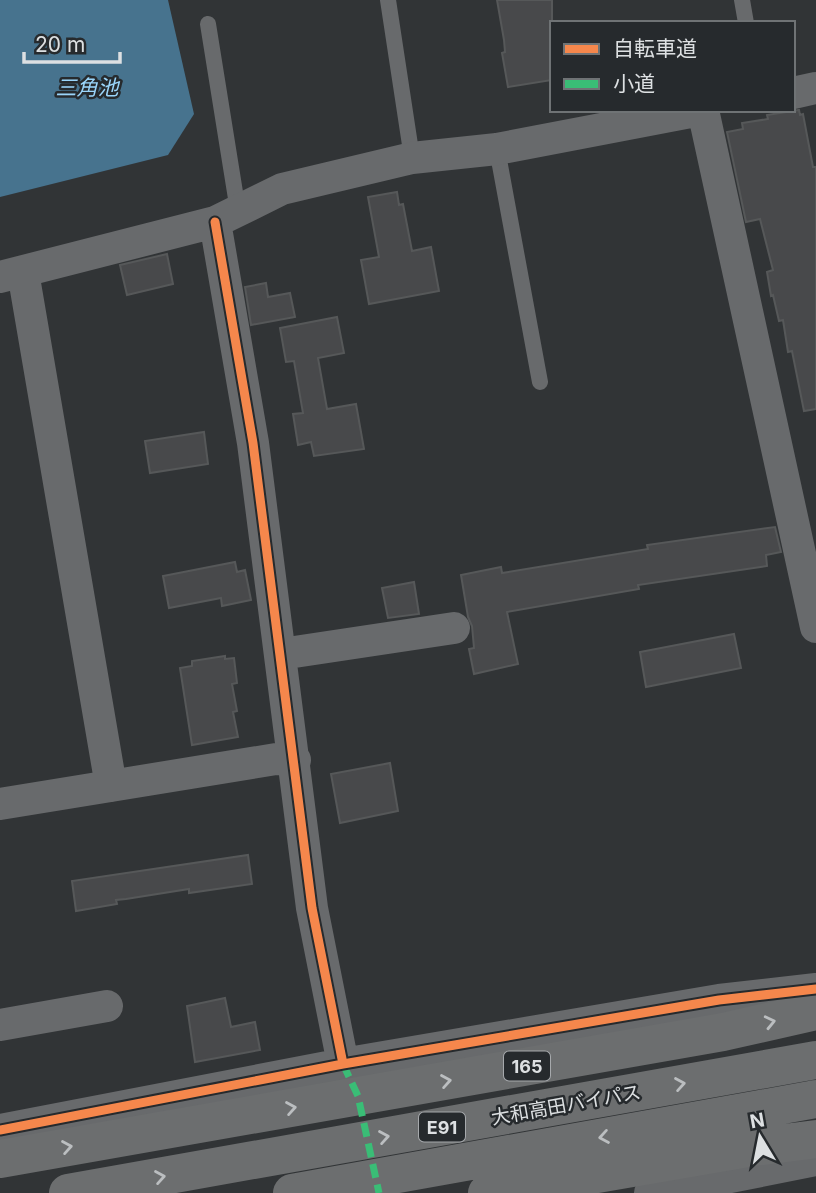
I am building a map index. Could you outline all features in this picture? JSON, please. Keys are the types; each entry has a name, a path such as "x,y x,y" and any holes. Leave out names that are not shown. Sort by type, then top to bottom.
{"highway":[{"name":"165","path":"0,1159 723,1032 816,1011"},
{"name":"大和高田バイパス","path":"68,1193 816,1060"},
{"name":"大和高田バイパス","path":"292,1193 816,1099"},
{"path":"487,1193 754,1147 816,1139"}],"street":[{"path":"795,93 816,88"},
{"path":"111,786 12,274 227,217 282,190 411,158 497,149 691,112"},
{"path":"702,112 816,627"},
{"path":"227,217 312,908 344,1065"},
{"path":"281,654 454,628"},
{"path":"0,804 276,759 295,760"},
{"path":"0,1130 344,1065 719,1000 816,989"},
{"path":"0,1025 107,1006"},
{"path":"650,1193 816,1160"}],"lane":[{"path":"388,0 411,158"},
{"path":"742,0 746,21"},
{"path":"208,24 227,217"},
{"path":"497,149 540,382"}],"water":[{"name":"三角池","path":"0,0 168,0 194,114 168,155 0,197"}],"building":[{"path":"497,0 552,0 550,80 508,87 502,53 505,52"},
{"path":"799,110 800,115 803,114 813,167 816,167 816,409 804,411 792,351 788,352 783,320 779,321 773,295 771,296 767,272 773,270 760,219 746,222 727,132 743,129 742,123 768,119 767,115"},
{"path":"397,192 399,205 403,204 412,251 431,247 439,291 369,304 361,260 379,257 368,197"},
{"path":"167,254 173,284 127,295 120,265"},
{"path":"266,283 268,297 290,293 295,317 251,325 245,287"},
{"path":"337,317 344,353 318,358 327,409 356,404 364,449 314,456 311,442 298,445 293,414 303,413 294,361 286,362 280,328"},
{"path":"204,432 208,464 150,473 145,441"},
{"path":"775,527 781,552 766,555 767,566 638,585 639,589 507,612 518,664 474,674 469,649 474,648 472,626 461,575 501,567 502,573 648,549 647,545"},
{"path":"235,562 237,572 245,570 251,600 222,606 221,598 169,608 163,576"},
{"path":"414,582 419,614 388,618 382,588"},
{"path":"734,634 741,668 646,687 640,652"},
{"path":"225,656 225,659 234,658 237,683 232,684 237,711 233,712 238,737 192,745 180,668 192,666 192,661"},
{"path":"390,763 398,811 340,823 331,774"},
{"path":"248,855 252,884 189,893 189,889 116,900 117,904 76,911 72,881"},
{"path":"225,998 231,1027 255,1022 260,1050 195,1062 187,1006"}],"marked path":[{"path":"343,1064 358,1096 379,1193"}],"cycle path":[{"path":"215,222 253,443 312,908 343,1064"},
{"path":"0,1130 343,1064 719,1000 816,989"}]}
